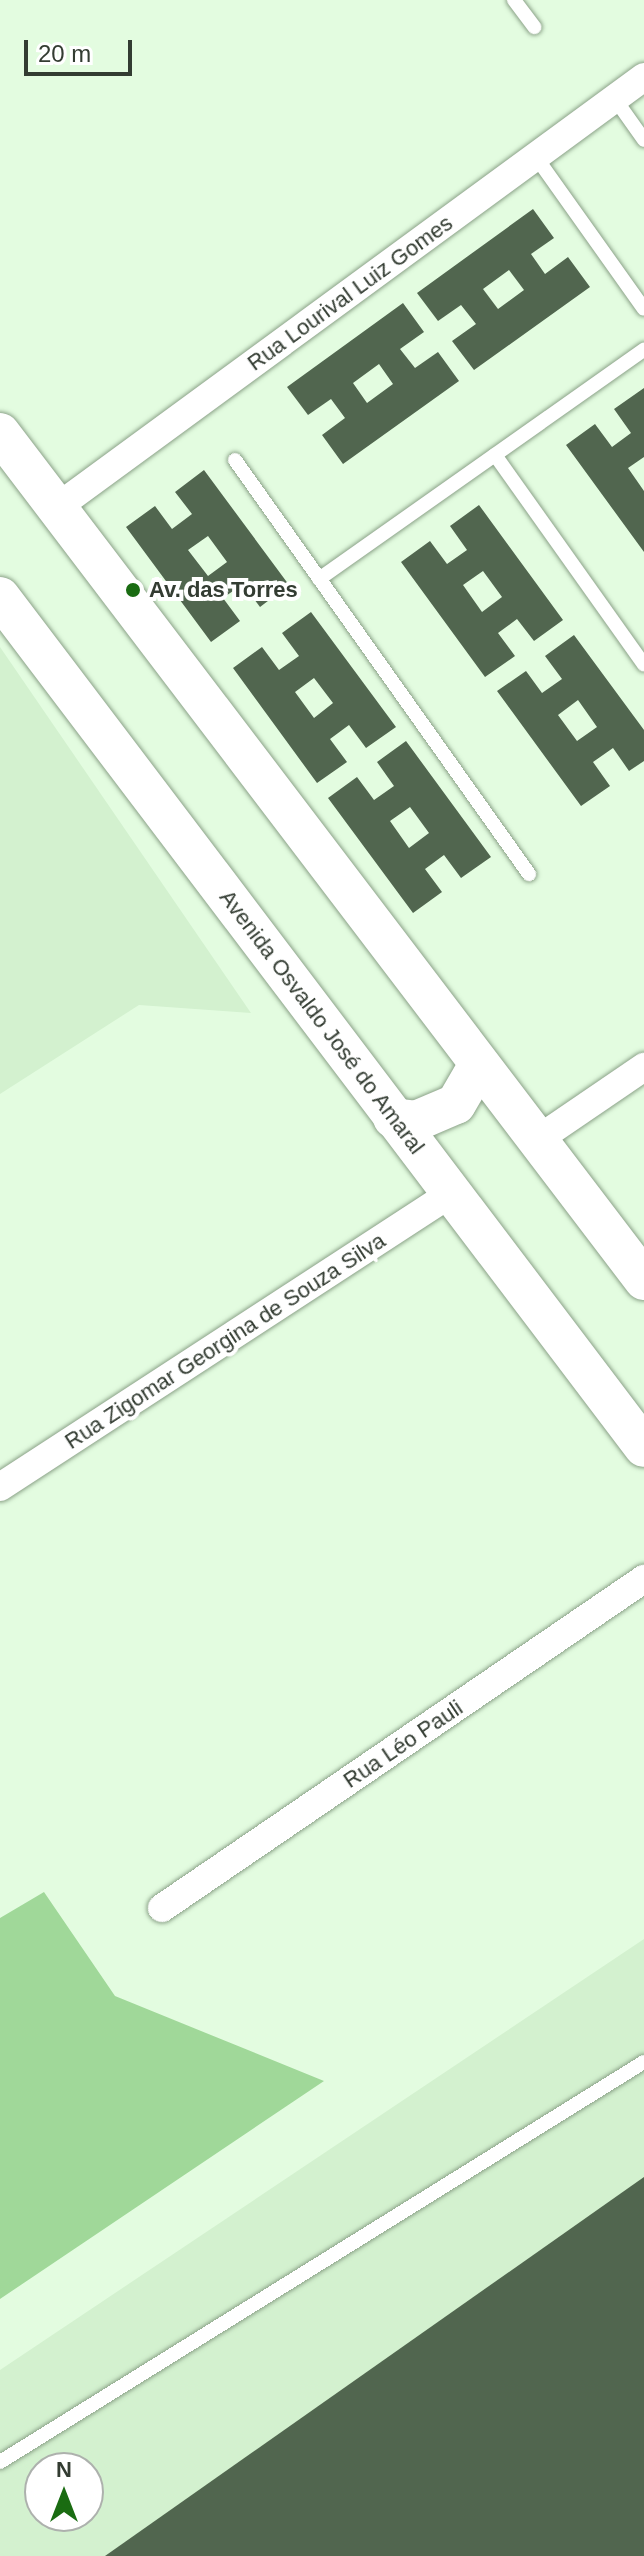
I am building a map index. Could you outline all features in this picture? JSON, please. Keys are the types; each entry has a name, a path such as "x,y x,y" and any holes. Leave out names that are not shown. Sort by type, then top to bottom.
{"main road":[{"path":"0,433 478,1066 644,1280"},
{"name":"Avenida Osvaldo José do Amaral","path":"0,597 644,1447"},
{"path":"393,1118 416,1121 447,1110 471,1087 478,1066"}],"street":[{"name":"Rua Lourival Luiz Gomes","path":"56,508 644,77"},
{"path":"537,1140 644,1067"},
{"name":"Rua Zigomar Georgina de Souza Silva","path":"0,1487 450,1194"},
{"name":"Rua Léo Pauli","path":"162,1908 644,1579"}],"lane":[{"path":"514,0 534,27"},
{"path":"615,99 644,140"},
{"path":"536,157 644,309"},
{"path":"319,579 644,350"},
{"path":"495,455 644,665"},
{"path":"235,460 529,874"},
{"path":"0,2462 644,2062"}],"shaded area":[{"path":"0,647 251,1013 139,1005 0,1094"},
{"path":"644,1939 644,2556 0,2556 0,2370"}],"green space":[{"path":"44,1892 115,1996 324,2081 0,2299 0,1918"}],"building":[{"path":"533,209 554,238 531,254 545,274 568,257 590,287 474,370 452,341 476,324 461,305 438,321 417,293","holes":["509,270 524,290 498,309 483,289"]},
{"path":"403,303 424,332 400,349 415,368 438,352 459,381 343,464 322,435 345,418 331,399 308,415 287,387","holes":["379,364 393,384 367,403 353,383"]},
{"path":"644,388 644,457 628,468 644,491 644,552 566,445 595,424 612,447 631,433 614,409"},
{"path":"204,470 289,585 260,607 243,584 223,598 240,621 211,642 126,527 155,506 172,529 192,514 175,492","holes":["208,536 227,562 208,576 188,550"]},
{"path":"479,505 563,620 534,641 517,619 498,633 515,656 485,677 401,562 430,541 447,564 467,550 450,526","holes":["483,571 502,597 482,612 463,585"]},
{"path":"311,612 396,727 366,748 349,725 330,739 347,762 317,783 233,668 262,647 279,670 299,656 282,633","holes":["314,678 333,703 314,718 295,692"]},
{"path":"574,635 644,730 644,761 629,771 613,748 593,762 610,786 581,806 497,691 526,671 542,693 562,679 545,656","holes":["578,700 597,727 577,741 558,715"]},
{"path":"406,741 491,857 461,878 444,855 425,869 442,892 413,913 328,798 357,777 374,800 394,786 377,762","holes":["410,807 429,833 409,848 390,821"]},
{"path":"644,2177 644,2556 105,2556"}],"place":[{"name":"Av. das Torres","path":"133,590"}]}
